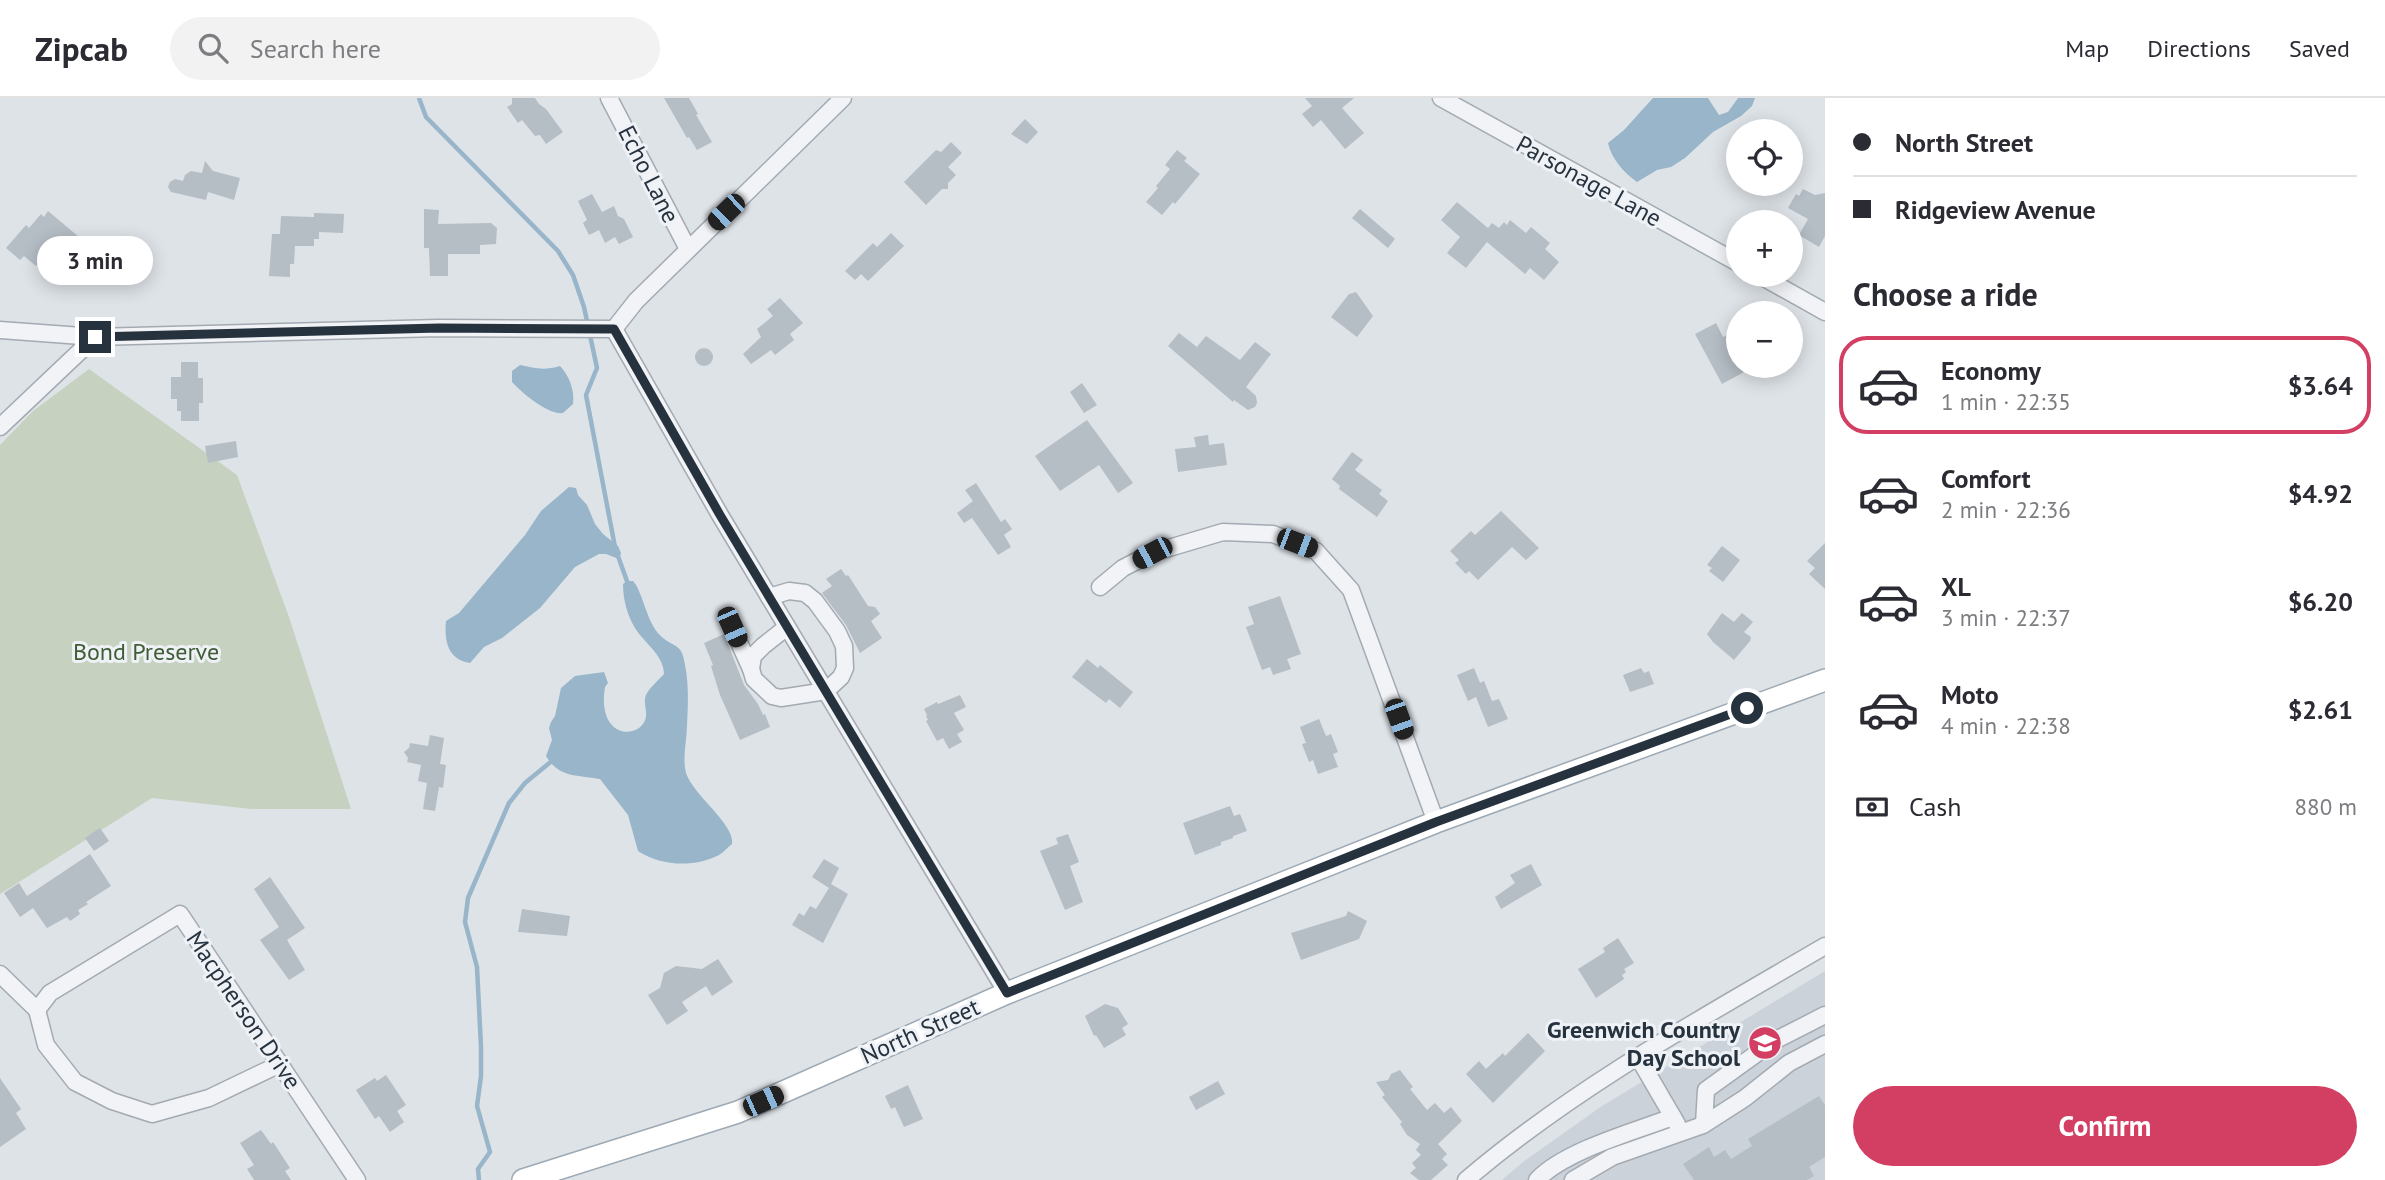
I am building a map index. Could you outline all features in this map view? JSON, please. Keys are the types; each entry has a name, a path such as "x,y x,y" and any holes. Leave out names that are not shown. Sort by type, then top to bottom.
{"main road":[{"name":"North Street","path":"524,1180 738,1112 1007,993 1436,822 1825,680"}],"street":[{"name":"Echo Lane","path":"609,98 688,249"},
{"path":"0,330 95,337 439,328 606,329 843,98"},
{"name":"Parsonage Lane","path":"1441,98 1726,256"},
{"path":"1780,287 1825,312"},
{"path":"606,329 1007,993"},
{"path":"0,427 95,337"},
{"path":"1100,586 1123,568 1152,553 1223,532 1273,534 1316,551 1351,590 1436,822"},
{"path":"732,627 754,679 772,696 781,698 826,691 841,677 845,668 844,646 837,631 815,601 804,593 789,591 769,597"},
{"path":"751,669 753,656 787,627"},
{"name":"Macpherson Drive","path":"37,1010 50,993 180,914 357,1180"},
{"path":"1469,1179 1565,1103 1825,946"},
{"path":"0,974 37,1010 46,1045 75,1082 112,1101 152,1114 209,1098 280,1065"},
{"path":"1704,1124 1706,1090 1774,1041 1825,1015"},
{"path":"1573,1180 1612,1157 1704,1124 1745,1098 1789,1063 1820,1050"},
{"path":"1638,1057 1682,1132"},
{"path":"1537,1180 1554,1167 1585,1151 1673,1117"}],"shaded area":[{"name":"Greenwich Country Day School","path":"1825,971 1825,1180 1502,1180 1602,1106"}],"green space":[{"name":"Bond Preserve","path":"89,369 237,475 289,617 351,809 251,809 152,798 0,894 0,445 33,411"}],"water":[{"path":"1653,98 1708,98 1719,115 1728,112 1738,98 1755,98 1752,106 1741,116 1726,119 1726,125 1713,132 1685,158 1637,182 1619,165 1608,143 1624,130"},
{"path":"520,365 544,369 560,366 571,384 573,404 563,413 557,413 522,392 512,382 512,371"},
{"path":"569,487 576,488 595,524 618,546 621,553 619,559 599,554 575,567 540,608 502,638 484,647 470,663 457,658 452,654 447,642 446,621 459,613 525,535 541,511"},
{"path":"633,581 636,585 658,633 682,653 688,695 686,773 731,836 732,844 721,854 699,862 667,862 638,851 628,815 600,779 563,772 546,756 552,740 549,728 555,716 561,688 575,676 604,672 608,683 604,692 605,711 615,728 626,732 636,730 644,722 646,695 664,674 661,661 630,618 623,590 623,584"}],"building":[{"path":"512,98 535,98 563,132 546,144 540,135 535,136 522,120 518,123 507,107 512,104"},
{"path":"664,98 689,98 712,142 697,150"},
{"path":"1305,98 1354,98 1342,108 1364,133 1345,149 1321,120 1313,127 1302,114 1312,106"},
{"path":"1025,119 1038,132 1027,144 1011,134"},
{"path":"951,142 962,153 948,167 956,175 948,183 948,189 942,189 926,205 904,182 936,150 941,152"},
{"path":"1177,150 1187,158 1184,161 1200,174 1162,215 1146,202 1170,169 1165,165"},
{"path":"205,161 213,171 240,178 234,200 208,192 206,200 171,192 168,187 170,182 175,179 183,181 185,175 191,171 202,173"},
{"path":"1803,189 1815,195 1825,193 1825,236 1819,247 1803,237 1803,228 1808,219 1803,216 1803,210 1788,208 1795,196 1803,196"},
{"path":"592,194 602,212 614,206 633,237 619,244 615,237 605,243 599,230 589,235 583,223 587,220 578,201"},
{"path":"1457,202 1488,228 1492,223 1499,228 1504,222 1507,225 1510,220 1526,233 1531,227 1550,243 1545,249 1559,262 1544,280 1530,268 1525,274 1487,242 1466,268 1447,253 1460,237 1441,220"},
{"path":"424,209 439,210 438,224 491,223 497,228 496,244 480,245 480,254 448,254 448,276 430,276 429,248 424,248"},
{"path":"1360,209 1395,239 1388,248 1352,218"},
{"path":"48,211 79,237 67,255 75,262 67,272 44,257 36,266 24,256 20,260 6,248 26,225 29,228 41,214 44,217"},
{"path":"314,213 344,214 343,233 319,232 319,239 314,239 314,246 295,246 290,277 269,276 272,234 280,234 281,216 314,217"},
{"path":"891,233 904,246 868,281 861,274 855,280 845,271 873,243 877,247"},
{"path":"1356,292 1373,316 1357,337 1331,317 1349,294"},
{"path":"780,298 803,323 790,334 794,340 775,355 771,350 751,364 743,354 761,337 757,329 773,316 767,309"},
{"path":"1716,323 1723,337 1726,336 1726,378 1733,378 1722,384 1695,334"},
{"path":"1179,333 1197,347 1206,336 1240,360 1255,342 1271,354 1246,387 1256,396 1255,407 1248,410 1234,400 1233,402 1168,346"},
{"path":"700,348 708,348 713,357 711,364 700,366 695,361 695,353"},
{"path":"181,362 198,362 198,378 203,378 203,403 199,403 199,421 181,421 181,411 177,411 177,399 171,399 171,377 181,377"},
{"path":"1082,383 1097,405 1084,413 1070,392"},
{"path":"1087,420 1133,483 1118,493 1099,465 1060,491 1035,456"},
{"path":"1208,435 1209,445 1224,443 1227,465 1178,472 1175,449 1196,447 1194,437"},
{"path":"236,441 238,457 208,463 205,446"},
{"path":"1352,452 1363,460 1355,470 1382,490 1379,494 1388,501 1377,517 1339,489 1340,486 1332,479"},
{"path":"976,483 1001,522 1005,519 1012,529 1004,535 1011,547 998,555 972,518 964,523 957,513 973,501 965,490"},
{"path":"1501,511 1539,548 1526,560 1512,547 1478,580 1469,571 1466,574 1455,563 1459,560 1450,551 1471,531 1475,535"},
{"path":"1825,543 1825,589 1809,574 1815,568 1807,561"},
{"path":"1722,546 1740,560 1723,582 1709,571 1712,568 1707,565"},
{"path":"841,569 848,575 868,606 875,607 880,614 871,621 882,638 860,653 846,625 822,593 832,586 826,579"},
{"path":"1280,596 1301,654 1287,659 1291,669 1273,675 1270,667 1262,670 1246,627 1254,624 1248,607"},
{"path":"1722,613 1734,622 1742,613 1753,622 1744,632 1751,637 1750,641 1734,660 1707,634"},
{"path":"724,634 744,685 763,715 765,714 770,727 740,740 720,695 711,666 713,665 704,643"},
{"path":"1087,659 1098,668 1100,665 1133,692 1120,708 1109,699 1106,703 1072,677"},
{"path":"1474,668 1480,683 1484,681 1492,701 1499,699 1508,719 1488,727 1476,697 1468,701 1457,675"},
{"path":"1641,668 1644,673 1649,671 1654,684 1630,692 1623,675"},
{"path":"960,695 966,707 954,713 964,730 957,734 962,742 949,749 943,738 937,741 926,721 928,720 924,709"},
{"path":"1319,719 1326,736 1331,734 1338,752 1333,754 1338,767 1318,774 1313,760 1309,762 1302,744 1306,743 1300,727"},
{"path":"430,735 444,738 440,764 446,765 443,788 439,787 435,811 423,809 427,783 418,781 421,765 407,762 408,758 404,752 410,743 428,746"},
{"path":"1230,806 1234,816 1240,814 1247,831 1195,855 1183,823"},
{"path":"100,828 109,841 94,851 85,838"},
{"path":"1068,834 1079,862 1070,866 1083,902 1065,910 1040,851 1058,844 1056,838"},
{"path":"90,854 111,886 86,902 88,904 78,910 80,914 70,921 67,917 47,928 33,908 20,917 4,893 19,883 27,896"},
{"path":"824,859 839,868 831,884 848,894 823,943 792,925 799,913 804,916 810,906 816,909 829,888 812,877"},
{"path":"1531,864 1542,885 1501,909 1495,897 1515,883 1510,875"},
{"path":"270,877 305,928 287,940 305,970 289,980 260,940 279,927 254,889"},
{"path":"522,909 570,916 567,936 518,932"},
{"path":"1348,911 1367,921 1359,939 1301,960 1291,933 1346,916"},
{"path":"1618,938 1634,963 1624,969 1624,979 1596,998 1578,969 1605,952 1603,948"},
{"path":"718,959 733,982 712,996 706,986 682,1002 688,1011 667,1025 648,995 660,988 664,973 676,966 702,969"},
{"path":"1105,1004 1118,1008 1128,1024 1122,1028 1126,1035 1104,1048 1096,1035 1094,1036 1085,1016"},
{"path":"1528,1033 1545,1051 1493,1103 1466,1074 1479,1061 1486,1069 1503,1053 1505,1056"},
{"path":"1400,1070 1413,1087 1410,1089 1427,1110 1435,1103 1444,1113 1451,1107 1462,1121 1438,1144 1447,1154 1442,1159 1448,1165 1431,1180 1419,1180 1410,1173 1416,1168 1412,1163 1421,1155 1416,1150 1420,1144 1407,1135 1400,1124 1402,1122 1382,1097 1385,1095 1376,1082 1388,1080 1391,1074"},
{"path":"386,1075 406,1105 397,1111 404,1122 390,1132 379,1116 375,1119 356,1090 375,1078 377,1081"},
{"path":"0,1078 21,1109 16,1113 26,1129 0,1147"},
{"path":"1218,1081 1225,1094 1196,1110 1189,1097"},
{"path":"908,1085 923,1119 904,1127 895,1107 891,1109 885,1096"},
{"path":"1819,1096 1825,1105 1825,1157 1809,1167 1814,1176 1807,1180 1694,1180 1683,1164 1709,1147 1714,1157 1725,1150 1731,1159 1752,1146 1748,1139"},
{"path":"261,1130 271,1144 273,1142 290,1168 285,1171 291,1180 254,1180 247,1169 254,1165 240,1143"}],"waterway":[{"path":"419,98 426,117 558,251 573,275 584,307 597,368 586,395 615,547"},
{"path":"618,556 628,584"},
{"path":"479,1180 478,1169 490,1152 477,1106 481,1047 477,967 465,922 468,898 509,803 525,783 553,760"}],"place":[{"name":"Greenwich Country Day School","path":"1765,1043"}],"route":[{"path":"95,337 439,328 614,329 720,515 1007,993 1436,822 1747,708"}]}
